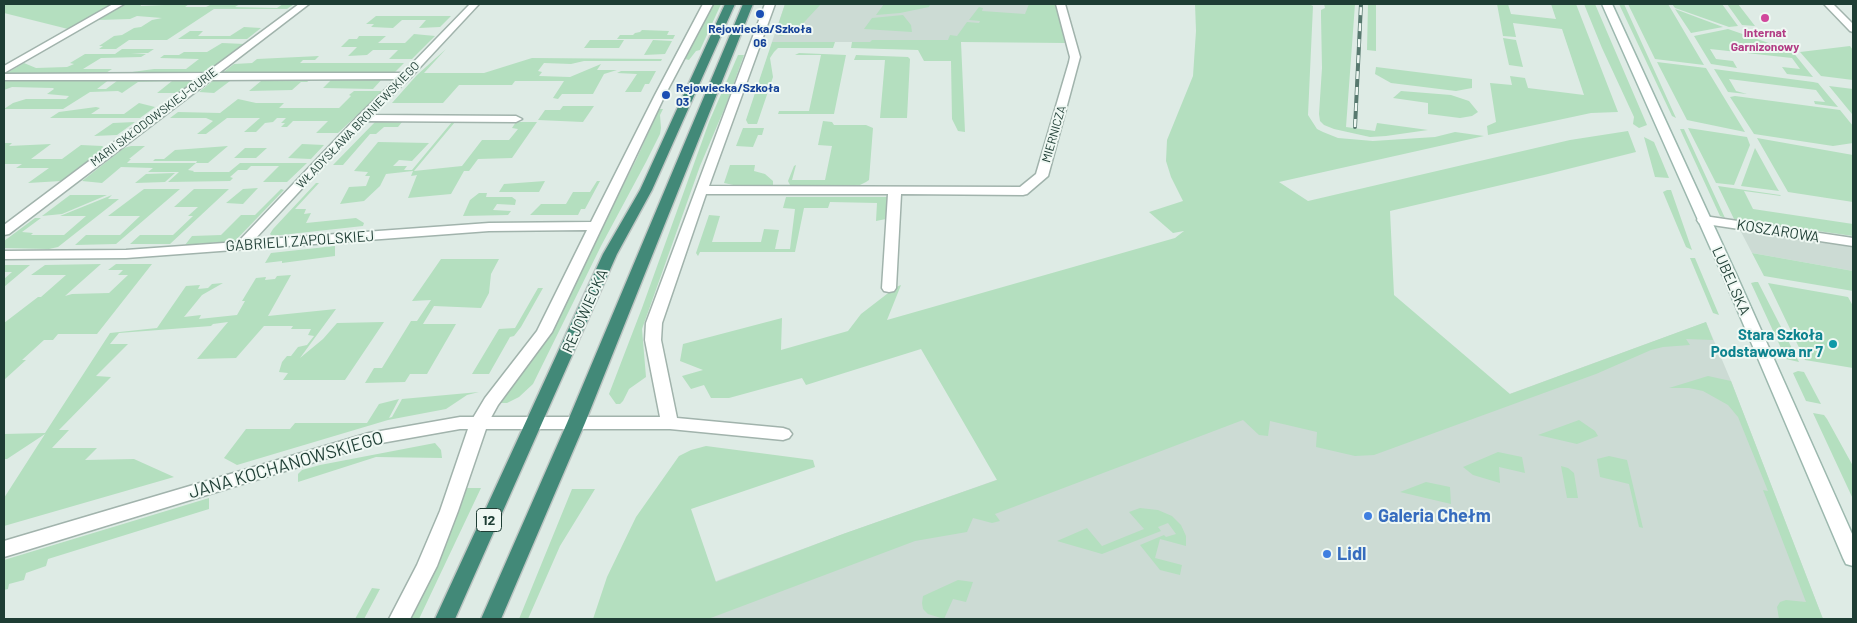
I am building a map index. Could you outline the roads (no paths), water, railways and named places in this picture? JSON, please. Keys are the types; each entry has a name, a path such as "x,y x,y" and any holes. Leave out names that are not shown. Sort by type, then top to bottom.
{"highway":[{"name":"REJOWIECKA","path":"445,619 509,476 536,422 610,254 646,190 730,4"},
{"path":"491,619 576,423 748,4"}],"street":[{"path":"4,70 119,4"},
{"name":"MARII SKŁODOWSKIEJ-CURIE","path":"4,231 304,4"},
{"name":"WŁADYSŁAWA BRONIEWSKIEGO","path":"241,246 389,90 406,76 475,4"},
{"path":"399,619 427,566 449,511 479,423 491,402 544,332 595,226 708,4"},
{"path":"670,423 653,331 700,190 770,4"},
{"name":"MIERNICZA","path":"700,190 1023,191 1042,176 1075,57 1061,4"},
{"name":"LUBELSKA","path":"1607,4 1853,558"},
{"path":"1828,4 1853,29"},
{"path":"4,77 406,76"},
{"path":"362,118 516,119"},
{"path":"889,288 895,191"},
{"name":"KOSZAROWA","path":"1704,220 1853,242"},
{"name":"GABRIELI ZAPOLSKIEJ","path":"4,255 126,254 489,227 595,226"},
{"name":"JANA KOCHANOWSKIEGO","path":"4,549 369,440 436,426 479,423 576,423"},
{"path":"576,423 670,423 783,434"}],"railway":[{"path":"1355,127 1361,4"}],"place":[{"name":"Rejowiecka/Szkoła 06","path":"760,14"},
{"name":"Internat Garnizonowy","path":"1765,18"},
{"name":"Rejowiecka/Szkoła 03","path":"666,95"},
{"name":"Stara Szkoła Podstawowa nr 7","path":"1833,344"},
{"name":"Galeria Chełm","path":"1368,516"},
{"name":"Lidl","path":"1327,554"}]}
